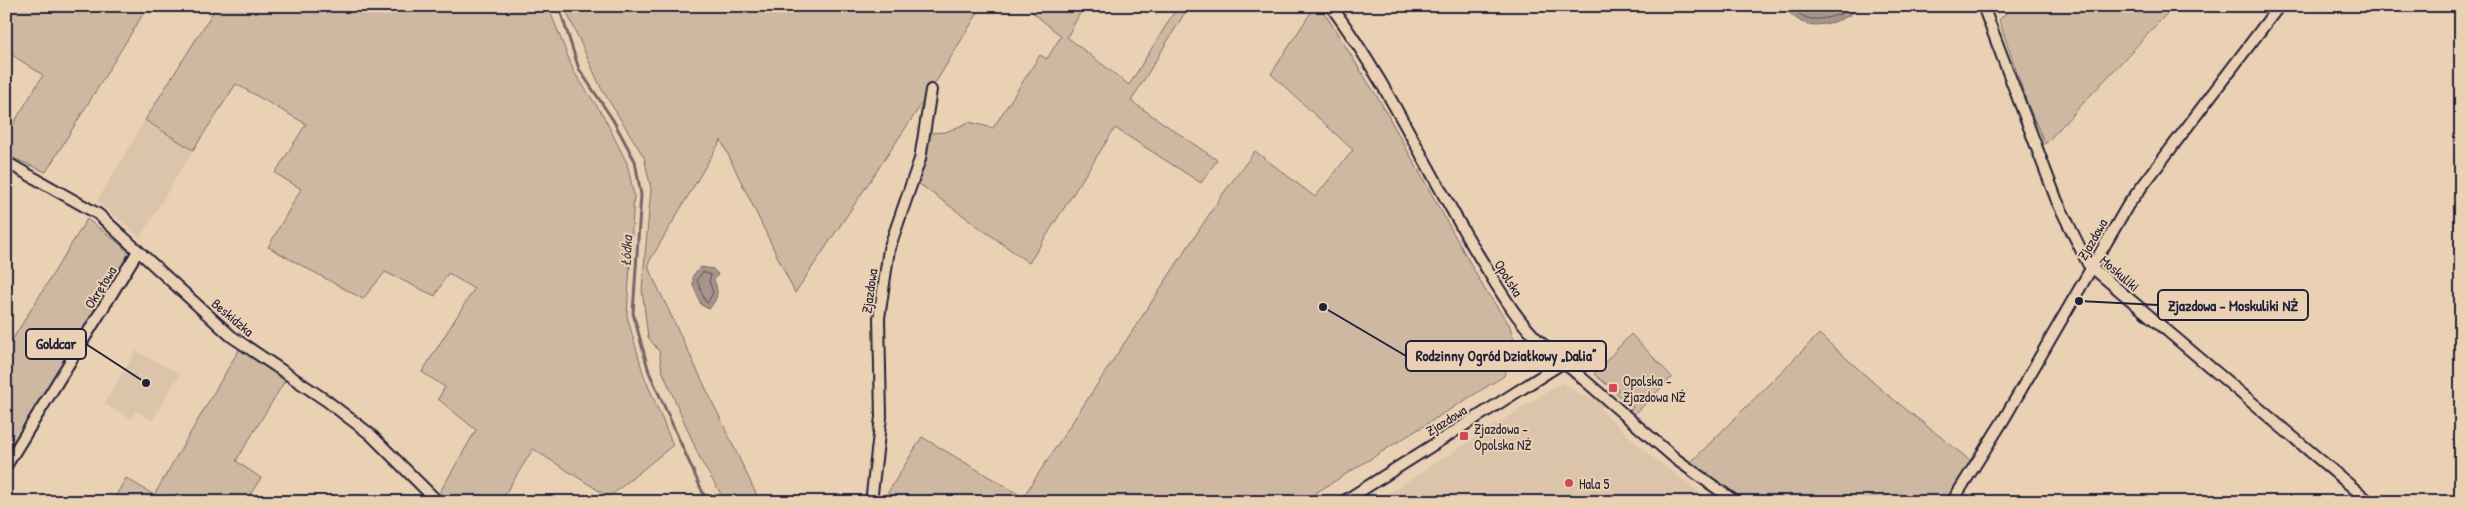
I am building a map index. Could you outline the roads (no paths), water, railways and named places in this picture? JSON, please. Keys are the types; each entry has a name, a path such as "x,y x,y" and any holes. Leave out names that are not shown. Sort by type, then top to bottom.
{"street":[{"name":"Opolska","path":"1331,6 1373,69 1465,233 1519,320 1564,362 1677,460 1736,502"},
{"name":"Moskuliki","path":"1983,6 2057,201 2082,255 2091,267 2370,502"},
{"name":"Zjazdowa","path":"1952,502 2009,410 2091,267 2137,193 2279,6"},
{"name":"Zjazdowa","path":"871,502 880,417 879,318 889,249 920,159 932,90"},
{"name":"Beskidzka","path":"6,162 98,214 231,336 327,401 370,434 438,502"},
{"name":"Okrętowa","path":"6,466 138,251"},
{"name":"Zjazdowa","path":"1342,502 1564,362"}],"water":[{"path":"1781,6 1860,6 1856,11 1842,19 1826,24 1810,25 1801,22"},
{"path":"701,267 713,269 718,274 714,280 717,295 709,309 701,305 693,285 693,275"}],"waterway":[{"name":"Łódka","path":"556,6 561,13 579,69 613,120 635,161 641,195 633,313 649,372 707,502"}],"place":[{"name":"Zjazdowa - Moskuliki NŻ","path":"2079,301"},
{"name":"Rodzinny Ogród Działkowy „Dalia”","path":"1323,307"},
{"name":"Goldcar","path":"146,383"},
{"name":"Opolska - Zjazdowa NŻ","path":"1613,388"},
{"name":"Zjazdowa - Opolska NŻ","path":"1464,436"},
{"name":"Hala 5","path":"1569,483"}]}
